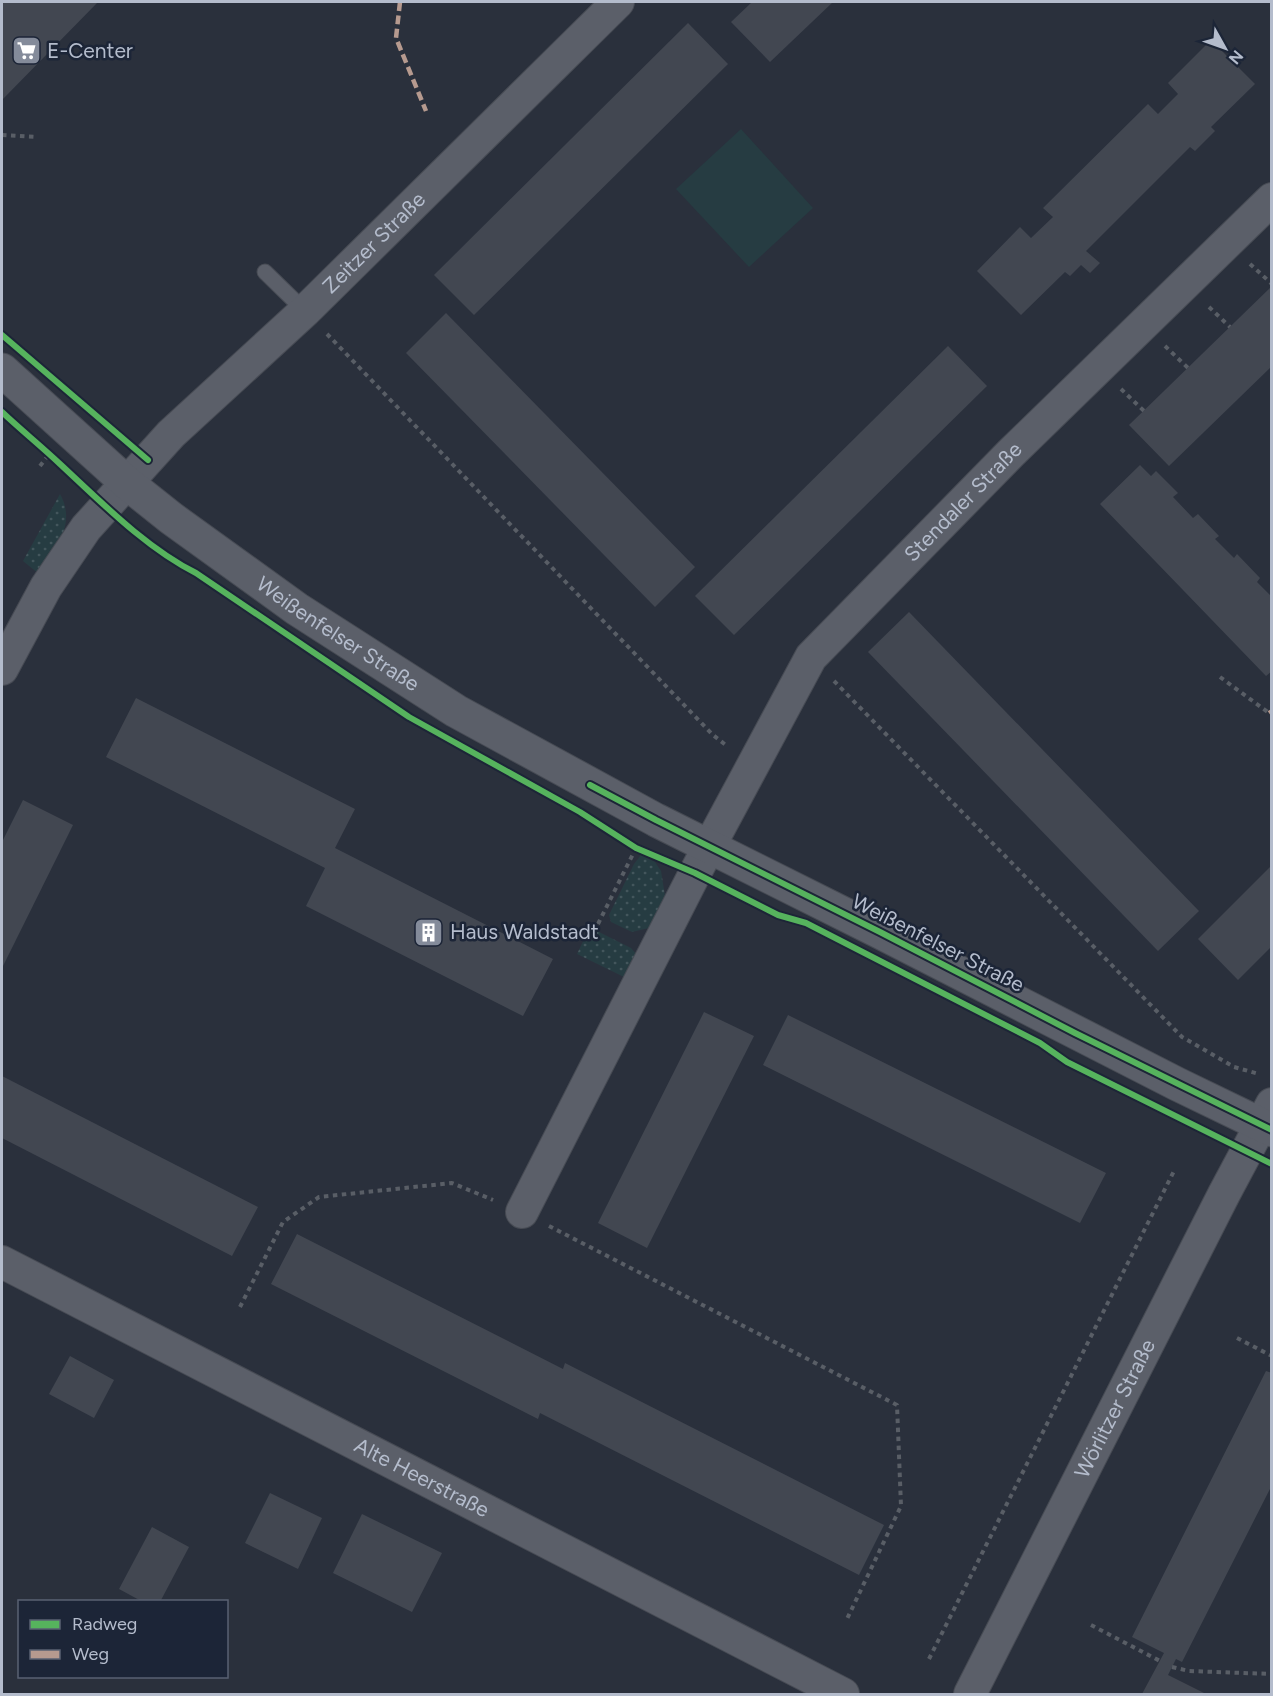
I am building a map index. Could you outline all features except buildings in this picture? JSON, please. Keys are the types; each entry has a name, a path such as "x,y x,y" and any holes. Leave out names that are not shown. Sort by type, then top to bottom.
{"street":[{"name":"Zeitzer Straße","path":"2,669 46,587 86,528 171,434 305,311 618,2"},
{"name":"Stendaler Straße","path":"710,847 811,657 1011,453 1272,199"},
{"name":"Weißenfelser Straße","path":"2,370 127,483 171,518 297,609 456,711 618,800 1177,1084 1268,1120"},
{"path":"522,1212 710,847"},
{"name":"Wörlitzer Straße","path":"970,1695 1218,1204 1268,1120"},
{"name":"Alte Heerstraße","path":"2,1262 843,1695"}],"lane":[{"path":"265,272 305,311"}],"path":[{"path":"2,135 37,136"},
{"path":"1259,273 1272,284"},
{"path":"305,311 713,735 753,765"},
{"path":"1217,315 1230,327"},
{"path":"1173,354 1188,368"},
{"path":"1131,399 1144,411"},
{"path":"41,447 58,461"},
{"path":"40,465 47,457"},
{"path":"811,657 1182,1037 1234,1067 1261,1074"},
{"path":"1220,677 1269,713"},
{"path":"627,843 646,852"},
{"path":"598,924 636,848"},
{"path":"929,1659 1174,1171"},
{"path":"240,1307 283,1222 319,1197 452,1183 522,1212 897,1405 901,1506 847,1619"},
{"path":"1237,1338 1272,1356"},
{"path":"1091,1625 1160,1661"},
{"path":"1172,1667 1189,1671 1272,1674"}],"green space":[{"path":"741,129 813,208 749,267 676,189"},
{"path":"60,494 65,505 65,526 57,546 39,574 23,561"},
{"path":"641,855 655,862 661,871 666,902 653,927 632,932 611,922 609,915 634,864"},
{"path":"593,929 631,948 637,955 626,978 577,954 587,933"}],"marked path":[{"path":"400,2 396,38 426,111"}],"cycle path":[{"path":"2,335 148,460"},
{"path":"2,412 108,509 159,551 196,573 409,717 580,812 636,848 695,873 778,915 806,923 1040,1043 1067,1062 1272,1164"},
{"path":"590,785 1075,1033 1272,1130"}],"place":[{"name":"E-Center","path":"26,51"},
{"name":"Haus Waldstadt","path":"429,932"}]}
